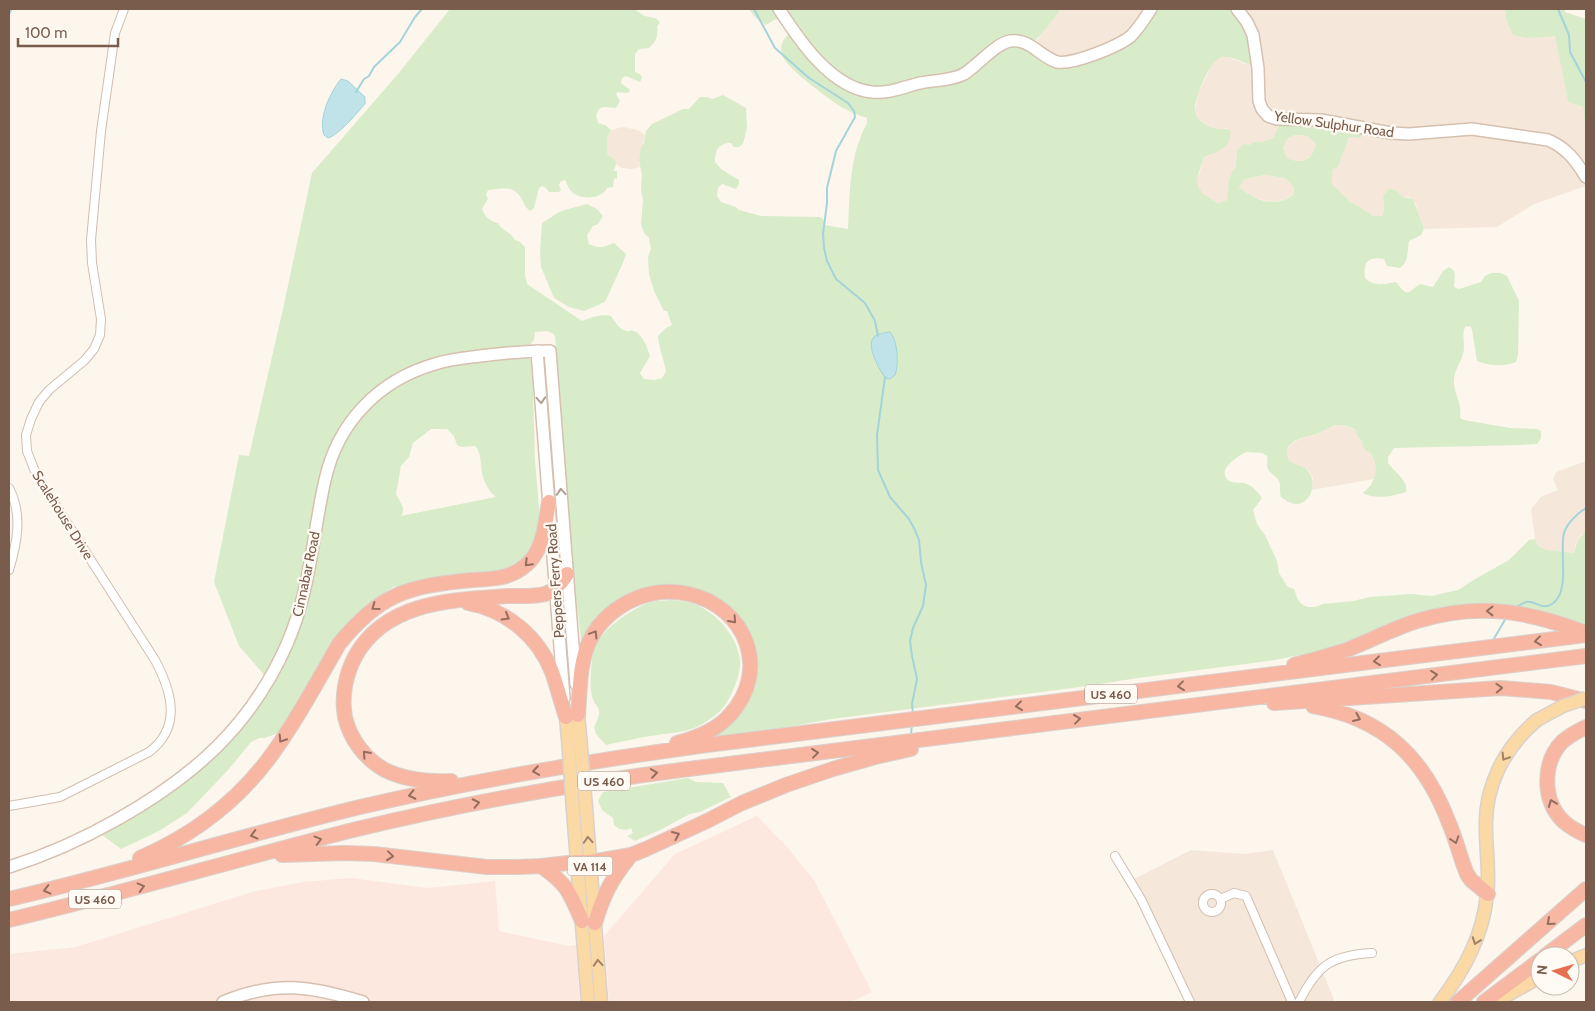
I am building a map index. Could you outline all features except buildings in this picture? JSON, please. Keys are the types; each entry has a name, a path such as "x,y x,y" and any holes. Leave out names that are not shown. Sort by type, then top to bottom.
{"highway":[{"path":"78,882 134,861 164,847 202,824 235,796 266,763 340,644 373,608 386,600 413,589 441,583 508,576 527,565 540,546 549,502"},
{"path":"477,781 423,780 398,776 374,764 354,740 345,717 345,688 353,660 368,638 380,627 403,612 428,604 442,602 545,594 563,582 567,574"},
{"path":"572,716 586,651 597,628 617,608 642,596 656,592 697,596 720,608 739,627 749,651 749,678 740,703 730,715 709,731 681,742 636,755"},
{"path":"442,602 457,602 484,607 508,618 519,626 532,639 544,656 572,716"},
{"path":"1204,683 1296,664 1348,649 1416,621 1444,614 1473,611 1506,611 1561,624 1586,634"},
{"name":"US 460","path":"9,899 358,808 477,781 636,755 1586,634"},
{"name":"US 460","path":"9,920 396,820 554,788 960,734 1586,656"},
{"path":"1160,709 1501,688 1551,692 1586,699"},
{"path":"1293,702 1330,709 1355,717 1378,728 1397,742 1425,775 1436,795 1449,822 1467,874 1471,880 1488,894"},
{"path":"1586,727 1563,741 1552,759 1547,780 1550,800 1556,811 1574,829 1586,835"},
{"path":"254,856 326,853 374,854 487,867 541,866 631,855 742,803 786,785 833,769 960,734"},
{"path":"541,866 564,884 588,922 614,876 631,855"},
{"path":"1458,1002 1586,889"},
{"path":"1558,946 1586,925"},
{"path":"1484,1002 1530,968"}],"main road":[{"path":"1440,1002 1463,969 1475,944 1481,925 1488,894 1489,867 1486,810 1490,790 1497,771 1506,754 1518,738 1537,720 1563,706 1586,699"},
{"name":"Peppers Ferry Road","path":"572,716 583,862"},
{"name":"VA 114","path":"583,862 588,922 601,1002"},
{"name":"VA 114","path":"588,922 588,1002"},
{"path":"1495,1002 1530,983"}],"street":[{"name":"Scalehouse Drive","path":"9,806 60,797 150,752 160,743 168,730 171,714 170,696 165,678 156,660 37,475 27,451 26,435 30,419 39,402 58,381 85,360 94,350 100,335 100,319 92,263 91,240 101,131 115,33 124,9"},
{"path":"779,9 796,34 826,69 853,87 863,91 881,93 962,75 998,46 1008,42 1020,41 1058,62 1072,61 1121,43 1131,36 1152,9"},
{"name":"Yellow Sulphur Road","path":"1237,9 1247,22 1253,35 1258,68 1259,101 1262,110 1268,116 1277,119 1321,120 1390,133 1409,134 1472,129 1548,140 1567,150 1586,177"},
{"name":"Peppers Ferry Road","path":"537,351 556,588 572,716"},
{"name":"Cinnabar Road","path":"9,867 78,841 146,803 178,782 192,770 215,750 238,724 270,678 294,626 307,582 325,476 342,434 367,401 398,378 437,363 494,354 550,351"},
{"name":"Peppers Ferry Road","path":"550,351 567,574 572,716"},
{"path":"9,488 17,513 17,535 9,570"},
{"path":"1115,856 1141,899 1190,1002"},
{"path":"1220,899 1234,894 1246,896 1292,1002"},
{"path":"1299,1002 1317,972 1329,963 1344,956 1372,953"},
{"path":"223,1002 274,988 295,988 331,992 363,1002"}],"shaded area":[{"path":"1061,9 1148,9 1122,38 1084,54 1058,58 1034,44"},
{"path":"1243,9 1506,9 1506,20 1529,38 1555,35 1568,102 1583,107 1586,159 1581,165 1559,141 1420,131 1275,115 1265,106"},
{"path":"1226,56 1246,64 1255,62 1255,98 1280,123 1273,138 1249,145 1232,171 1227,200 1218,203 1206,198 1199,190 1197,181 1204,157 1210,155 1227,128 1221,130 1209,126 1199,119 1195,112 1198,94 1213,62 1219,57"},
{"path":"623,127 638,130 645,135 639,160 640,167 632,169 622,168 607,154 607,138 611,130"},
{"path":"1363,132 1474,133 1542,142 1557,148 1586,183 1586,186 1534,204 1497,227 1424,229 1416,204 1409,197 1403,197 1397,191 1383,196 1384,210 1382,216 1373,216 1349,201 1332,184 1332,170 1338,167 1349,137 1360,138"},
{"path":"1293,135 1308,136 1316,144 1314,153 1305,160 1295,162 1287,158 1283,147 1288,138"},
{"path":"1265,175 1285,178 1294,187 1294,194 1284,200 1271,202 1251,197 1239,188 1243,180"},
{"path":"1338,425 1347,426 1356,431 1357,436 1374,460 1376,468 1374,479 1312,490 1313,478 1309,471 1289,461 1287,450 1292,443 1300,439"},
{"path":"1586,461 1586,532 1581,535 1575,546 1574,553 1547,550 1538,546 1535,539 1531,509 1541,497 1558,490 1553,479 1556,472"},
{"path":"757,816 787,847 814,880 872,992 851,1002 609,1002 604,936 675,854"},
{"path":"1191,850 1244,854 1273,850 1335,1002 1195,1002 1147,905 1132,880"},
{"path":"351,878 428,888 495,881 499,931 569,946 576,945 580,1002 9,1002 9,954 76,947 252,892 303,882"}],"green space":[{"path":"450,9 634,9 644,15 655,18 660,23 657,26 657,36 654,43 649,48 639,49 635,54 635,72 640,74 642,78 640,82 626,76 622,78 621,83 630,92 618,92 616,94 620,101 616,108 600,108 596,115 598,123 605,125 611,130 607,138 607,154 615,160 616,164 614,171 617,171 617,178 614,179 613,187 607,188 595,197 584,197 574,194 565,180 561,181 559,185 561,190 559,192 549,192 542,186 539,188 534,208 530,211 518,194 510,189 488,190 486,195 488,199 482,209 488,218 498,223 525,247 525,276 527,284 582,321 596,316 611,316 621,329 631,330 640,335 650,356 640,373 644,379 654,380 662,378 666,372 658,336 672,325 667,311 664,311 654,291 649,274 648,257 651,249 649,238 644,233 641,224 643,200 639,160 646,131 652,124 683,109 689,109 700,97 712,99 723,95 746,108 747,128 743,144 739,147 734,147 731,143 727,143 718,148 715,162 721,169 739,180 736,189 722,184 718,188 717,196 721,202 736,207 739,210 761,216 820,217 825,225 848,229 850,188 854,161 867,118 831,100 793,69 783,57 781,47 785,38 790,34 810,60 854,92 932,85 1006,46 1022,46 1059,67 1146,24 1157,9 1234,9 1249,34 1255,62 1252,65 1233,58 1222,57 1217,59 1200,89 1195,105 1198,118 1211,127 1230,130 1230,136 1229,141 1223,148 1204,157 1198,179 1200,189 1218,203 1227,200 1229,181 1232,171 1236,166 1237,151 1243,144 1249,145 1273,138 1280,123 1323,124 1363,132 1364,134 1360,138 1349,137 1338,167 1332,170 1332,184 1349,201 1373,216 1382,216 1384,210 1383,196 1389,189 1397,191 1403,197 1413,199 1424,229 1421,235 1409,241 1403,266 1400,268 1387,266 1384,259 1370,259 1366,264 1365,278 1376,284 1396,282 1405,292 1410,292 1420,284 1433,287 1443,271 1449,267 1455,273 1454,287 1459,289 1481,282 1485,276 1491,273 1501,273 1507,276 1519,301 1518,355 1516,362 1507,365 1496,365 1477,361 1472,329 1470,326 1465,327 1463,334 1464,351 1454,380 1460,408 1460,418 1510,428 1537,429 1541,431 1541,438 1537,444 1394,448 1388,457 1388,463 1403,480 1406,492 1379,497 1363,493 1375,476 1376,468 1372,456 1363,448 1362,441 1354,429 1337,425 1295,441 1288,448 1289,461 1305,468 1310,474 1313,485 1312,491 1306,500 1296,504 1290,503 1281,497 1280,482 1268,470 1267,456 1262,453 1246,452 1230,463 1225,476 1231,482 1249,485 1262,498 1253,510 1257,524 1265,535 1277,561 1279,573 1288,587 1294,589 1301,604 1307,607 1370,597 1411,594 1431,596 1458,590 1509,560 1529,540 1535,539 1538,546 1547,550 1574,553 1579,539 1586,532 1586,628 1519,607 1363,636 1319,651 1275,660 832,719 709,738 750,680 731,613 646,589 582,647 573,573 555,337 554,334 547,331 535,332 534,340 529,346 462,354 379,386 349,413 336,433 323,466 297,601 283,640 265,676 239,646 214,582 239,455 249,456 312,173 398,74","holes":["1294,135 1308,136 1316,144 1312,154 1306,160 1297,161 1287,158 1283,147 1288,138","1265,175 1285,178 1294,187 1294,194 1284,200 1272,202 1249,195 1239,188 1243,180"]},
{"path":"749,9 776,9 781,16 766,25 756,18"},
{"path":"783,9 1061,9 1033,43 1023,39 962,71 888,89 854,85 821,59"},
{"path":"1506,9 1565,9 1565,12 1586,19 1586,134 1583,107 1568,102 1555,36 1529,38 1513,35 1506,20"},
{"path":"587,204 597,209 603,216 587,235 589,244 602,247 614,243 626,254 605,302 584,311 569,307 554,298 541,267 540,253 542,223 561,211"},
{"path":"525,357 532,360 535,460 540,520 533,550 512,570 396,590 395,586 375,599 345,625 281,732 251,742 229,769 187,813 159,831 121,849 101,834 136,814 254,710 311,585 325,496 337,455 361,414 388,389 433,368 495,358","holes":["431,429 447,429 454,436 457,445 462,447 475,446 480,455 484,480 496,497 401,516 403,507 396,494 401,466 409,457 413,443"]},
{"path":"684,601 705,609 719,620 731,635 738,651 740,664 731,694 719,712 705,723 690,730 606,745 596,734 594,727 599,714 591,692 591,669 595,646 611,626 628,614 651,602"},
{"path":"688,778 696,782 723,783 731,797 700,812 690,814 635,841 627,836 633,833 631,828 626,830 619,829 614,825 613,818 602,810 598,801 603,792"}],"water":[{"path":"341,79 348,81 365,97 365,104 353,118 328,138 324,135 323,129 324,114 329,98"},
{"path":"890,332 895,341 897,360 895,375 890,379 885,378 874,358 871,346 874,337"}],"waterway":[{"path":"9,14 12,9"},
{"path":"356,92 374,67 400,42 422,9"},
{"path":"754,9 775,48 809,78 848,103 854,111 855,117 836,151 827,188 823,234 824,248 827,261 836,279 865,303 875,321 878,336"},
{"path":"1558,9 1569,35 1570,52 1586,82"},
{"path":"885,377 877,435 878,470 890,497 909,519 915,530 919,540 926,585 923,606 913,628 910,641 917,679 912,704 913,714"},
{"path":"1516,607 1526,602 1548,606 1558,598 1563,581 1564,533 1573,519 1586,508"},
{"path":"1492,642 1506,618"},
{"path":"911,734 912,724"}]}
